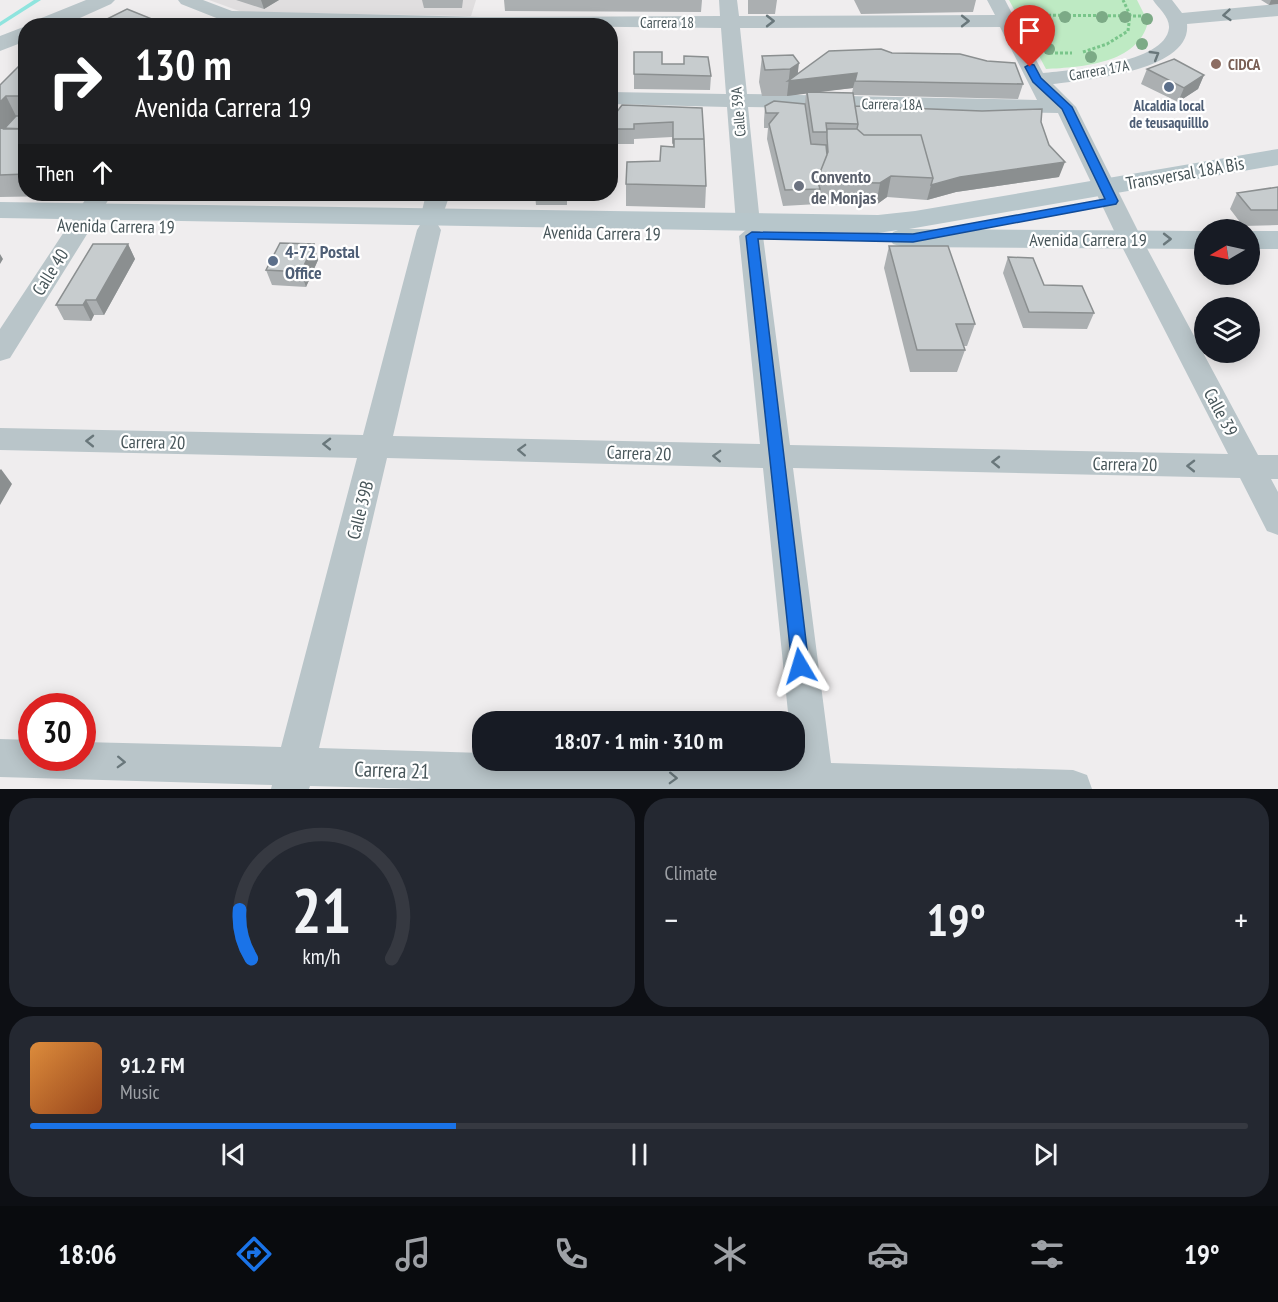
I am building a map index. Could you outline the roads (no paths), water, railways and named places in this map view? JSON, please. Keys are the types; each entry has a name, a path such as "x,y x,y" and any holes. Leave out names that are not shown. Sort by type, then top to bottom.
{"main road":[{"name":"Transversal 18A Bis","path":"914,229 1102,195 1240,177 1278,160"},
{"name":"Avenida Carrera 19","path":"0,210 433,213 750,229 914,229 1194,240"},
{"name":"Avenida Carrera 19","path":"0,225 89,210"},
{"path":"1260,240 1278,240"}],"street":[{"path":"44,18 70,0"},
{"path":"61,18 104,0"},
{"name":"Carrera 18","path":"186,0 219,18"},
{"name":"Calle 39A","path":"728,0 775,458 814,785"},
{"path":"1162,0 1176,19 1278,10"},
{"name":"Carrera 18","path":"618,20 729,21 1002,12"},
{"name":"Calle 39","path":"1002,12 1037,80 1058,107 1102,195 1264,467 1278,522"},
{"name":"Carrera 17A","path":"1037,80 1125,67 1144,61 1170,44 1177,35 1176,19"},
{"name":"Carrera 18A","path":"618,98 1058,107"},
{"name":"Calle 40","path":"0,351 89,210"},
{"name":"Calle 39B","path":"293,778 433,213"},
{"name":"Carrera 20","path":"0,439 376,445 775,458 1264,467"},
{"name":"Carrera 21","path":"0,758 293,778 1072,789"}],"waterway":[{"path":"0,24 38,0"}],"place":[{"name":"CIDCA","path":"1216,64"},
{"name":"Alcaldia local de teusaquilllo","path":"1169,87"},
{"name":"Convento de Monjas","path":"799,186"},
{"name":"4-72 Postal Office","path":"273,261"}]}
